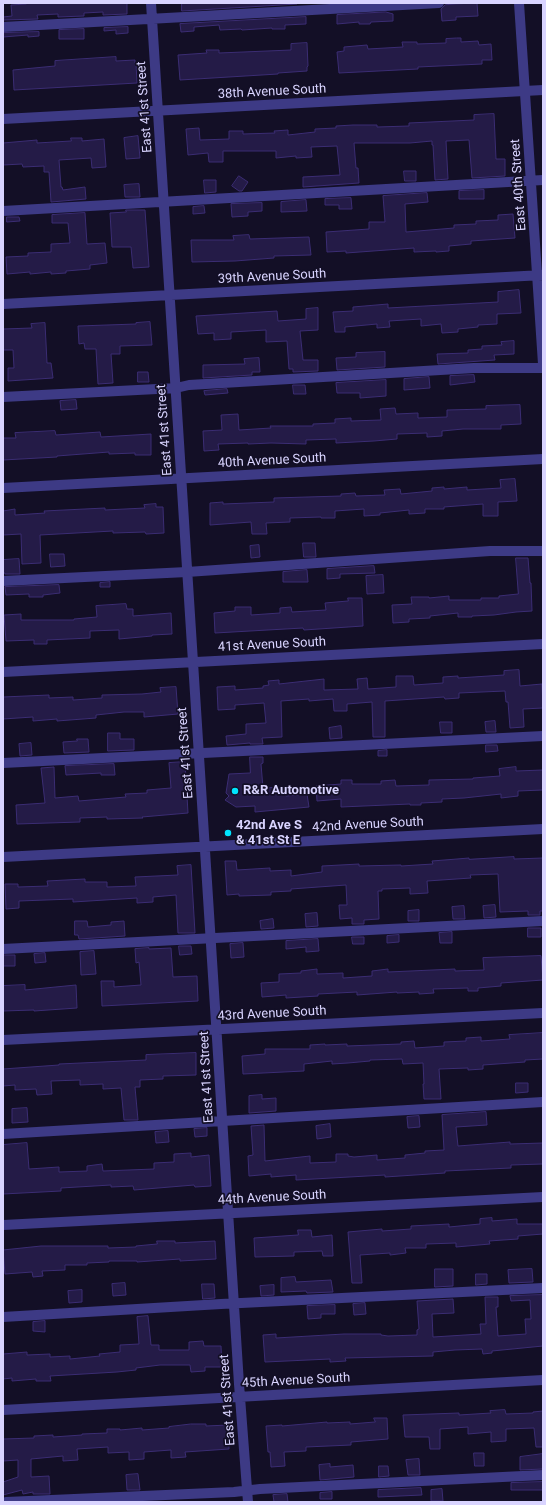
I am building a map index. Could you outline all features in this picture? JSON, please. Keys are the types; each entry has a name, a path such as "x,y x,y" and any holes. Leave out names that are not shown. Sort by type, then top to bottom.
{"street":[{"name":"East 41st Street","path":"151,3 212,938 222,1122 248,1502"},
{"path":"3,27 439,3"},
{"name":"East 40th Street","path":"519,3 540,275 543,366"},
{"name":"38th Avenue South","path":"3,119 543,90"},
{"path":"3,211 543,180"},
{"name":"39th Avenue South","path":"3,304 540,275"},
{"path":"3,397 176,388 189,385 466,368 543,366"},
{"name":"40th Avenue South","path":"3,488 543,459"},
{"path":"3,581 187,572 490,552 543,551"},
{"name":"41st Avenue South","path":"3,672 543,644"},
{"path":"3,763 543,736"},
{"name":"42nd Avenue South","path":"3,857 543,829"},
{"path":"3,949 543,921"},
{"name":"43rd Avenue South","path":"3,1040 543,1013"},
{"path":"3,1134 543,1102"},
{"name":"44th Avenue South","path":"3,1225 543,1197"},
{"path":"3,1317 234,1303 543,1288"},
{"name":"45th Avenue South","path":"3,1410 543,1380"},
{"path":"6,1502 543,1475"}],"building":[{"path":"26,3 127,3 127,14 103,15 103,12 84,13 84,16 58,17 58,14 37,15 38,19 3,20 3,17 12,16 11,5"},
{"path":"182,3 296,3 297,4 182,11"},
{"path":"477,3 478,16 456,17 456,20 442,21 441,9 445,5"},
{"path":"386,12 393,14 393,21 371,22 370,24 359,24 359,22 337,24 337,15"},
{"path":"306,17 306,24 285,25 285,29 220,30 219,25 194,27 194,31 181,32 180,24"},
{"path":"128,27 128,33 116,34 116,30 104,31 104,28"},
{"path":"84,29 84,39 59,39 59,30"},
{"path":"39,32 39,36 28,37 28,35 3,37 3,33"},
{"path":"461,38 461,42 478,41 479,45 491,44 492,60 482,60 482,64 339,73 337,52 344,51 344,47 367,45 368,49 403,47 402,42 417,42 417,44 446,43 446,39"},
{"path":"307,43 307,71 180,80 178,55 207,53 206,50 219,50 219,53 291,50 291,44"},
{"path":"116,57 116,61 135,60 137,83 14,90 13,70 55,66 55,61"},
{"path":"494,114 496,159 505,159 505,176 472,178 469,140 446,141 448,179 435,180 432,141 410,143 354,143 359,183 303,187 303,177 340,175 337,146 311,147 312,157 296,158 296,156 276,158 276,151 223,151 223,162 209,162 208,153 188,155 186,129 199,128 200,140 229,139 229,131 243,131 243,134 275,133 274,131 288,130 288,135 315,132 315,129 336,128 336,126 409,126 409,123 474,120 474,115"},
{"path":"138,136 140,158 126,159 124,138"},
{"path":"71,138 82,138 82,141 104,139 106,167 92,168 91,158 59,160 61,187 63,190 85,187 86,199 51,202 49,172 44,172 44,166 23,167 22,164 3,165 3,143 37,140 37,143 71,141"},
{"path":"404,171 416,171 416,181 405,181"},
{"path":"239,176 248,182 242,191 239,191 232,186"},
{"path":"204,180 216,180 216,192 205,193"},
{"path":"139,184 140,197 125,197 124,185"},
{"path":"484,190 484,199 459,199 459,191"},
{"path":"427,193 428,202 405,204 406,232 454,228 454,225 476,224 476,221 498,220 498,215 513,214 515,238 471,241 471,244 449,246 449,251 436,252 414,252 414,248 346,253 346,251 327,252 326,232 369,229 369,222 385,222 383,196"},
{"path":"351,198 352,209 339,209 339,205 325,205 325,199"},
{"path":"306,200 307,211 281,212 281,202"},
{"path":"262,203 262,211 248,212 248,216 232,217 231,204"},
{"path":"204,206 205,213 193,214 193,207"},
{"path":"126,210 145,210 149,267 133,268 131,247 112,247 110,213 126,212"},
{"path":"85,213 87,244 105,243 107,263 90,265 90,269 66,271 66,273 51,274 51,272 30,274 30,272 7,274 6,257 28,256 28,253 51,252 51,244 70,243 68,223 52,223 52,215"},
{"path":"7,217 19,217 20,221 7,222"},
{"path":"249,235 250,239 309,237 311,255 274,256 274,258 235,261 192,262 191,240 234,240 233,236"},
{"path":"519,290 521,313 497,314 497,324 478,325 478,327 458,329 458,332 442,333 441,324 421,326 421,319 389,321 390,327 377,328 377,324 345,327 345,332 335,332 333,312 353,311 353,307 388,304 388,308 498,302 498,292"},
{"path":"318,308 318,330 300,331 303,360 318,360 318,371 293,372 293,369 289,369 287,341 266,342 266,330 231,332 231,339 214,340 214,333 198,334 196,316 277,311 278,321 306,319 306,309"},
{"path":"150,322 152,345 120,346 120,354 111,354 113,383 98,384 96,349 85,349 84,343 79,344 78,326 136,324"},
{"path":"45,323 47,363 51,363 53,378 8,381 8,368 14,368 13,350 3,350 3,329 32,328 31,324"},
{"path":"514,341 514,354 494,355 495,360 438,364 437,354 468,353 468,350 482,349 482,346 502,345 501,342"},
{"path":"385,352 385,367 337,370 336,358 356,357 356,353"},
{"path":"259,358 260,372 252,372 252,375 203,378 203,365 245,364 244,359"},
{"path":"138,372 148,372 149,382 138,382"},
{"path":"474,375 475,382 450,385 450,376"},
{"path":"429,377 430,388 404,390 404,379"},
{"path":"386,380 386,396 360,398 360,393 337,393 336,383"},
{"path":"293,385 305,385 306,394 294,394"},
{"path":"227,389 228,393 205,395 204,391"},
{"path":"76,400 77,409 61,410 60,401"},
{"path":"520,405 521,424 501,425 501,429 463,429 442,431 442,436 427,437 427,433 397,434 397,439 374,441 336,443 336,439 306,440 306,444 218,444 219,450 204,451 203,431 222,430 221,415 238,414 239,430 271,428 270,426 313,426 313,424 335,423 335,419 351,418 351,421 381,420 380,409 395,408 396,414 418,413 418,418 447,417 447,410 486,409 486,406"},
{"path":"55,431 56,435 100,432 101,437 151,434 151,455 135,455 135,453 109,454 109,452 3,460 3,438 16,438 15,433"},
{"path":"515,479 517,501 498,502 498,516 483,516 483,504 444,507 444,509 425,509 425,513 409,514 409,510 364,516 364,509 335,511 335,518 290,518 290,522 266,523 267,534 252,534 251,522 210,525 210,503 223,502 223,504 274,502 274,498 341,496 341,494 355,493 356,496 385,495 384,490 400,489 401,494 432,491 432,488 444,487 444,489 467,487 467,490 501,488 500,480"},
{"path":"156,504 156,507 163,507 164,533 113,533 113,531 40,535 41,563 22,564 21,534 3,535 3,511 15,509 15,515 45,513 44,511 145,508 144,505"},
{"path":"303,543 315,543 316,557 304,557"},
{"path":"259,545 260,557 251,558 250,546"},
{"path":"50,554 64,554 65,566 51,567"},
{"path":"516,558 528,558 532,611 472,617 458,617 458,613 430,616 430,618 409,619 409,622 393,623 392,605 412,604 411,597 429,598 449,596 449,600 481,600 481,598 499,598 499,596 518,594"},
{"path":"19,559 20,574 3,573 3,560"},
{"path":"374,566 375,573 340,574 340,578 327,579 327,569"},
{"path":"307,570 308,582 283,582 283,572"},
{"path":"383,575 384,593 367,594 366,576"},
{"path":"110,582 110,587 100,587 100,583"},
{"path":"59,585 60,593 43,595 43,597 29,597 29,594 6,595 5,587"},
{"path":"348,598 362,598 363,626 304,630 303,628 215,633 214,613 235,611 235,607 251,607 251,615 280,613 280,608 291,607 292,612 326,610 325,603 348,601"},
{"path":"126,604 127,609 133,609 133,616 171,613 172,634 119,639 119,630 90,631 90,638 47,640 47,644 34,644 34,640 6,641 4,615 21,614 21,620 74,620 97,617 96,606"},
{"path":"519,670 520,686 542,684 543,708 523,709 524,727 510,728 508,702 506,702 505,691 459,693 459,698 445,699 444,697 385,701 385,737 373,737 372,702 347,704 347,711 334,711 333,699 309,701 309,699 281,701 282,737 262,738 263,744 250,743 227,745 226,736 246,734 246,724 266,723 264,703 235,705 235,709 218,710 217,687 235,686 235,690 263,688 263,686 269,685 268,681 279,680 279,684 324,679 324,690 358,689 357,679 367,678 368,689 396,687 396,676 413,676 414,685 443,683 443,677 458,676 458,678 504,675 504,671"},
{"path":"176,687 178,714 144,717 144,712 124,712 96,715 96,718 57,721 57,719 33,721 33,717 3,719 3,697 49,695 49,698 73,697 73,700 102,698 102,695 161,692 160,688"},
{"path":"495,721 496,732 486,732 485,722"},
{"path":"440,722 452,722 452,733 441,733"},
{"path":"341,726 342,738 330,739 329,728"},
{"path":"108,733 120,733 120,739 134,739 134,750 108,751"},
{"path":"77,739 88,739 89,752 64,753 63,742 77,741"},
{"path":"31,743 32,755 20,756 19,744"},
{"path":"486,745 497,745 498,751 486,752"},
{"path":"387,750 387,756 378,756 378,751"},
{"path":"250,757 263,757 263,763 261,764 263,788 285,787 286,796 307,794 309,807 255,812 255,806 236,807 225,800 229,796 226,793 229,774 250,773"},
{"path":"185,762 188,813 142,817 143,818 80,818 80,822 17,824 16,805 45,803 41,768 54,767 55,798 78,796 79,801 126,797 125,794 147,793 147,790 171,788 169,763"},
{"path":"114,764 115,775 101,775 101,773 66,775 65,766"},
{"path":"516,767 516,771 543,770 543,790 518,791 518,796 501,798 501,794 442,799 442,802 421,803 421,805 410,804 341,807 341,799 317,801 316,786 341,784 341,780 352,780 352,784 381,784 381,781 395,780 396,786 429,785 429,780 473,779 500,776 499,769"},
{"path":"514,857 514,859 543,858 543,911 540,911 540,915 528,915 528,911 500,912 498,874 470,875 471,878 427,881 428,893 410,894 410,888 382,889 382,891 378,891 379,919 364,920 364,924 352,924 352,918 340,919 339,905 347,905 346,885 291,889 291,891 271,892 271,895 227,895 225,861 236,861 237,870 270,868 270,871 291,870 291,876 322,872 322,866 359,864 359,866 401,866 433,864 432,861 469,858"},
{"path":"191,865 195,933 178,933 176,895 153,897 153,902 137,903 137,898 73,902 73,899 19,901 19,908 6,909 5,884 18,884 18,887 48,886 47,881 85,879 85,882 107,882 107,887 136,886 135,877 178,875 177,866"},
{"path":"495,905 496,917 484,918 483,906"},
{"path":"464,906 465,919 453,919 452,907"},
{"path":"419,910 419,921 408,921 408,911"},
{"path":"317,913 318,926 306,927 305,914"},
{"path":"273,919 274,928 261,929 260,921"},
{"path":"75,921 87,921 88,927 111,925 111,922 124,921 125,936 79,939 78,935 75,935"},
{"path":"528,928 541,928 541,937 528,937"},
{"path":"452,932 452,943 440,943 439,933"},
{"path":"399,935 399,942 387,943 387,936"},
{"path":"352,937 364,937 364,944 353,944"},
{"path":"318,939 319,951 306,952 306,947 286,949 286,941"},
{"path":"243,943 244,957 231,958 230,944"},
{"path":"179,946 191,946 192,954 180,955"},
{"path":"171,948 173,977 197,976 198,1001 102,1006 101,981 114,981 114,987 141,985 139,962 136,963 135,949"},
{"path":"94,951 96,974 81,975 80,952"},
{"path":"45,953 46,962 35,963 34,954"},
{"path":"3,955 15,955 15,966 3,966"},
{"path":"541,956 543,980 501,983 501,986 478,988 478,991 468,991 468,988 433,989 434,993 419,994 419,992 397,992 357,995 357,992 318,994 318,996 286,998 286,995 262,997 261,983 279,982 279,974 301,973 301,971 317,969 317,974 343,973 343,978 372,976 372,971 388,969 388,972 455,969 455,971 484,970 483,958"},
{"path":"25,985 25,990 76,985 77,1008 34,1011 3,1011 3,986"},
{"path":"543,1033 543,1059 483,1065 483,1069 439,1069 441,1099 424,1099 423,1063 403,1064 402,1059 370,1060 332,1064 332,1061 304,1064 304,1071 243,1074 242,1056 265,1054 265,1049 310,1049 310,1045 347,1044 347,1046 401,1044 401,1042 414,1041 415,1048 444,1046 444,1042 466,1041 466,1038 481,1037 481,1041 510,1039 509,1035"},
{"path":"196,1053 196,1075 163,1076 163,1079 140,1080 140,1087 135,1087 138,1120 124,1120 121,1088 103,1089 103,1084 80,1085 80,1080 51,1081 52,1094 37,1095 36,1089 15,1090 15,1085 3,1086 3,1069 59,1064 146,1060 146,1055"},
{"path":"516,1083 528,1083 528,1092 516,1093"},
{"path":"262,1095 262,1099 276,1098 276,1111 249,1113 249,1096"},
{"path":"27,1108 28,1122 12,1123 12,1109"},
{"path":"486,1112 487,1125 456,1127 458,1146 510,1142 510,1144 543,1143 543,1164 511,1165 511,1168 445,1171 445,1173 385,1177 385,1175 296,1180 296,1175 271,1177 271,1174 249,1176 248,1156 253,1155 251,1126 264,1125 265,1161 310,1156 310,1163 336,1162 336,1154 348,1154 348,1156 354,1157 377,1155 377,1160 405,1158 405,1155 425,1153 425,1151 444,1150 442,1115"},
{"path":"419,1116 420,1127 408,1128 407,1117"},
{"path":"330,1124 331,1137 317,1139 316,1126"},
{"path":"207,1128 207,1136 195,1137 194,1129"},
{"path":"168,1131 169,1142 156,1143 155,1132"},
{"path":"27,1143 29,1169 59,1167 59,1172 87,1171 87,1166 102,1164 103,1171 154,1169 154,1163 174,1162 174,1154 191,1153 191,1157 209,1155 211,1186 195,1187 194,1185 134,1190 133,1186 111,1187 111,1185 61,1188 61,1191 3,1194 3,1145"},
{"path":"492,1218 492,1221 517,1219 517,1224 543,1224 543,1234 518,1236 518,1239 489,1241 490,1244 456,1247 456,1243 426,1244 426,1248 405,1248 406,1253 390,1255 390,1253 360,1255 362,1283 352,1283 348,1232 382,1229 382,1231 411,1229 411,1226 449,1224 449,1227 480,1224 480,1219"},
{"path":"298,1230 311,1230 312,1237 332,1235 333,1256 323,1256 322,1251 294,1252 294,1256 255,1257 254,1238 298,1235"},
{"path":"157,1241 175,1241 175,1243 215,1241 216,1259 180,1261 180,1259 137,1262 109,1261 87,1263 87,1265 65,1265 65,1270 42,1271 43,1276 33,1277 32,1272 5,1274 3,1250 41,1246 108,1246 108,1248 136,1247 157,1244"},
{"path":"435,1269 453,1269 453,1286 435,1287"},
{"path":"532,1269 533,1282 509,1283 508,1270"},
{"path":"476,1274 487,1274 487,1284 476,1285"},
{"path":"295,1277 296,1282 331,1280 333,1292 281,1292 281,1278"},
{"path":"125,1283 126,1295 113,1296 112,1284"},
{"path":"202,1284 214,1284 215,1298 203,1299"},
{"path":"274,1285 274,1295 261,1296 260,1286"},
{"path":"82,1290 82,1302 69,1303 68,1291"},
{"path":"543,1295 543,1346 492,1351 492,1353 483,1354 482,1349 433,1352 433,1356 345,1358 346,1361 330,1362 330,1359 265,1362 263,1335 276,1334 276,1338 344,1334 381,1334 388,1336 417,1335 417,1330 419,1329 417,1301 453,1299 454,1313 432,1314 433,1337 481,1334 480,1324 486,1324 485,1297 498,1297 498,1307 496,1307 498,1336 526,1334 525,1319 531,1319 530,1300 511,1301 510,1296"},
{"path":"365,1303 366,1314 354,1315 353,1304"},
{"path":"335,1305 335,1314 321,1314 321,1318 308,1319 307,1306"},
{"path":"148,1316 151,1345 159,1345 159,1350 189,1350 189,1342 203,1341 204,1346 221,1346 222,1367 205,1367 205,1371 191,1372 190,1365 160,1365 117,1372 50,1376 51,1381 36,1381 36,1379 12,1381 12,1378 3,1379 3,1354 27,1352 27,1355 50,1354 50,1357 70,1356 70,1359 120,1352 120,1345 139,1344 137,1317"},
{"path":"45,1321 45,1332 33,1331 33,1322"},
{"path":"505,1410 506,1414 543,1411 543,1447 536,1447 534,1428 506,1429 506,1441 491,1442 491,1432 468,1434 468,1427 440,1429 440,1449 430,1449 429,1437 405,1437 403,1415 459,1413 459,1415 491,1413 490,1411"},
{"path":"374,1418 387,1418 388,1439 351,1442 351,1445 306,1447 306,1451 284,1452 285,1466 271,1467 266,1426 327,1422 350,1422 350,1424 375,1422"},
{"path":"191,1424 206,1424 206,1426 228,1425 229,1449 185,1452 186,1457 171,1458 171,1450 144,1452 144,1459 129,1460 129,1452 108,1453 108,1447 77,1449 78,1460 63,1461 63,1456 31,1459 31,1477 49,1476 50,1494 33,1494 33,1492 23,1494 22,1490 3,1495 3,1482 18,1477 18,1460 3,1461 3,1439 34,1438 34,1436 53,1435 53,1437 82,1435 107,1433 107,1429 120,1430 142,1428 142,1430 169,1428"},
{"path":"474,1453 484,1453 484,1466 475,1466"},
{"path":"543,1454 543,1469 520,1470 520,1457"},
{"path":"419,1459 420,1475 408,1475 406,1460"},
{"path":"330,1464 330,1467 353,1465 354,1477 320,1480 319,1465"},
{"path":"379,1466 388,1466 389,1476 379,1477"},
{"path":"138,1474 140,1490 127,1490 126,1475"},
{"path":"543,1482 543,1490 511,1490 511,1483"},
{"path":"421,1488 422,1495 378,1497 378,1490"},
{"path":"442,1489 443,1501 431,1501 431,1490"},
{"path":"332,1492 332,1499 320,1499 320,1493"},
{"path":"287,1494 288,1502 274,1502 273,1495"}],"place":[{"name":"R&R Automotive","path":"235,791"},
{"name":"42nd Ave S & 41st St E","path":"228,833"}]}
